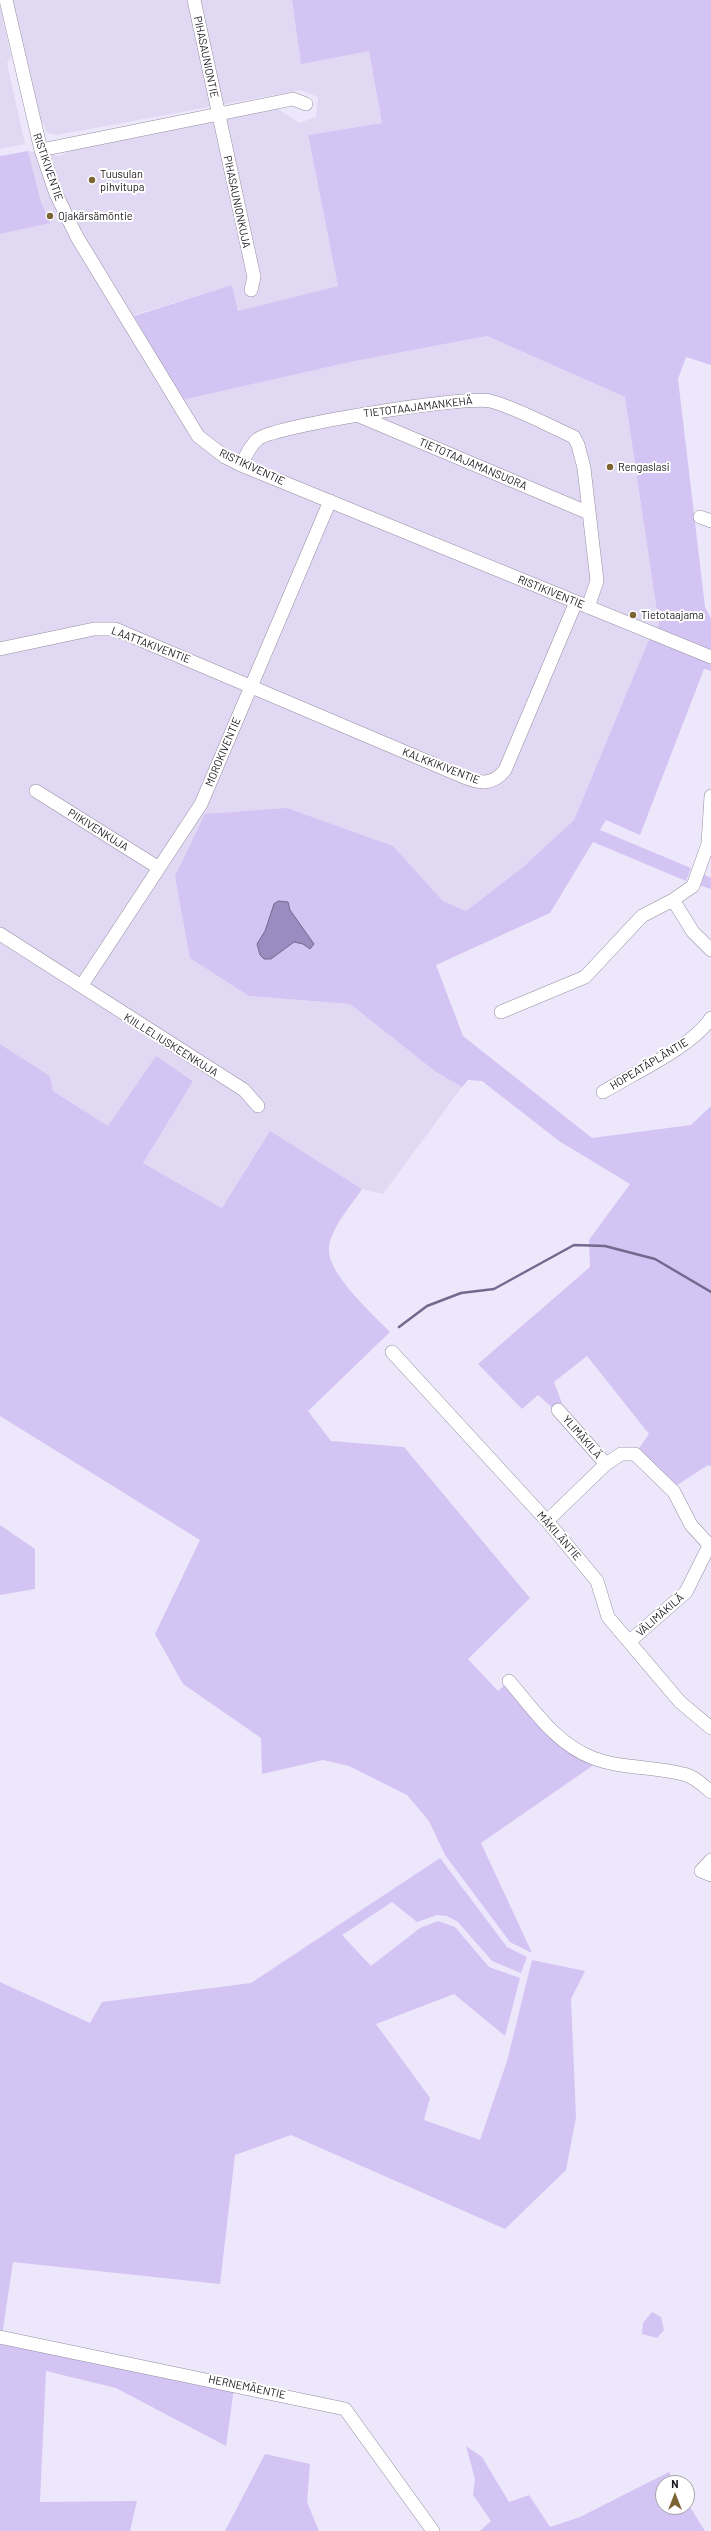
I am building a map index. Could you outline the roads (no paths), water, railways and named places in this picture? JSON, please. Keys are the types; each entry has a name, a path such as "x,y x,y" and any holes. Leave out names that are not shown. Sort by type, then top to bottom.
{"street":[{"name":"RISTIKIVENTIE","path":"6,0 41,150 56,194 77,237 188,422 198,436 214,450 242,464 711,657"},
{"name":"PIHASAUNIONTIE","path":"194,0 218,114"},
{"path":"41,150 293,99 306,104"},
{"name":"PIHASAUNIONKUJA","path":"218,114 254,277 251,290"},
{"name":"TIETOTAAJAMANKEHÄ","path":"242,464 258,439 272,432 357,415 470,399 490,400 574,437 578,445 584,468 597,581 582,604"},
{"name":"TIETOTAAJAMANSUORA","path":"357,415 589,513"},
{"name":"MOROKIVENTIE","path":"82,986 201,804 330,501"},
{"name":"KALKKIKIVENTIE","path":"251,686 464,777 488,783 498,778 505,770 582,604"},
{"name":"LAATTAKIVENTIE","path":"0,649 105,628 124,633 251,686"},
{"name":"PIIKIVENKUJA","path":"36,791 160,868"},
{"path":"501,1012 585,977 642,916 673,900 693,886 708,844 711,796"},
{"path":"673,900 693,932 711,950"},
{"name":"KIILLELIUSKEENKUJA","path":"0,934 82,986 98,999 244,1090 258,1106"},
{"name":"HOPEATÄPLÄNTIE","path":"603,1092 685,1044 706,1026 711,1018"},
{"name":"MÄKILÄNTIE","path":"392,1352 547,1521 597,1581 608,1617 630,1641 680,1702 711,1728"},
{"name":"YLIMÄKILÄ","path":"558,1410 606,1464"},
{"path":"547,1521 606,1464 621,1454 635,1454 674,1492 691,1525 710,1546"},
{"name":"VÄLIMÄKILÄ","path":"630,1641 686,1592 710,1546"},
{"path":"509,1681 557,1738 592,1758 615,1765 684,1774 698,1780 711,1792"},
{"path":"706,1873 711,1860"},
{"name":"HERNEMÄENTIE","path":"0,2337 345,2409 433,2531"}],"waterway":[{"path":"399,1327 427,1306 461,1293 494,1289 574,1245 605,1246 655,1259 711,1292"}],"place":[{"name":"Tuusulan pihvitupa","path":"92,180"},
{"name":"Ojakärsämöntie","path":"50,216"},
{"name":"Rengaslasi","path":"610,467"},
{"name":"Tietotaajama","path":"633,615"}]}
